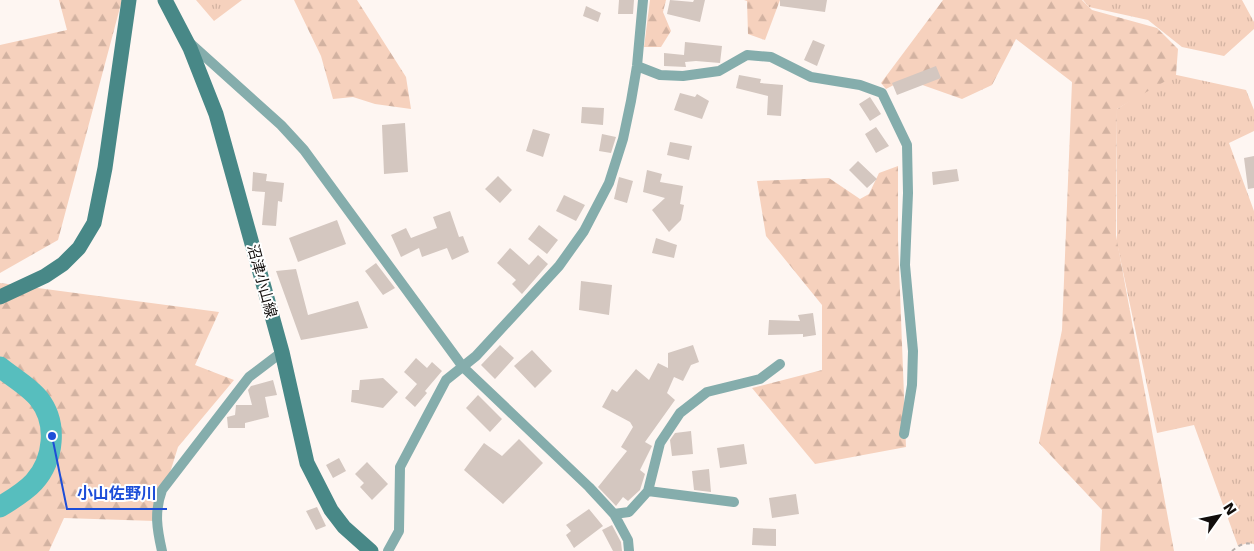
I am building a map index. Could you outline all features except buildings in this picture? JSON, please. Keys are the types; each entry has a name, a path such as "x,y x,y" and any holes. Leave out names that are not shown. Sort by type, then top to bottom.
{"main road":[{"path":"0,296 45,276 63,264 79,248 94,223 106,168 129,0"},
{"name":"沼津小山線","path":"165,0 186,40 216,114 282,352 310,470 324,497 344,528 371,551"}],"street":[{"path":"388,551 399,531 400,467 446,380 476,356 559,266 584,231 609,183 623,139 637,66 643,0"},
{"path":"186,40 281,125 304,150 463,366 589,487 614,514 628,540 629,551"},
{"path":"637,66 660,74 683,76 719,72 747,56 771,57 812,78 860,86 882,93 906,145 908,193 905,265 913,351 912,385 904,434"},
{"path":"162,551 155,521 162,490 249,377 282,352"},
{"path":"614,514 629,512 648,491 660,443 680,413 707,392 760,379 780,364"},
{"path":"648,491 734,502"}],"path":[{"path":"1232,551 1238,546 1248,543 1254,544"}],"green space":[{"path":"59,0 122,0 58,240 0,273 0,45 67,30"},
{"path":"196,0 242,0 214,21"},
{"path":"294,0 357,0 406,77 411,109 375,104 353,97 333,99 321,56"},
{"path":"650,0 666,0 663,12 671,31 661,47 644,47"},
{"path":"744,0 780,0 765,40 748,34 747,1"},
{"path":"943,0 1082,0 1092,10 1157,28 1178,49 1176,75 1117,109 1116,235 1174,551 1100,551 1102,510 1039,443 1062,330 1072,82 1016,39 992,85 962,99 914,82 909,77 886,89 881,83"},
{"path":"1083,0 1242,0 1254,22 1254,29 1224,56 1182,47 1148,20 1089,7"},
{"path":"1172,74 1246,90 1254,110 1254,131 1229,143 1254,211 1254,544 1248,543 1238,546 1194,425 1157,433 1117,243 1117,109"},
{"path":"898,166 898,240 906,447 815,464 752,388 822,370 822,305 766,236 757,181 829,178 860,199 869,194 879,173"},
{"path":"0,283 219,312 195,365 234,380 178,447 155,521 64,518 49,551 0,551"}],"waterway":[{"path":"0,367 26,386 39,399 49,419 51,430 49,452 41,473 22,492 0,507"}],"place":[{"name":"小山佐野川","path":"52,436"}]}
